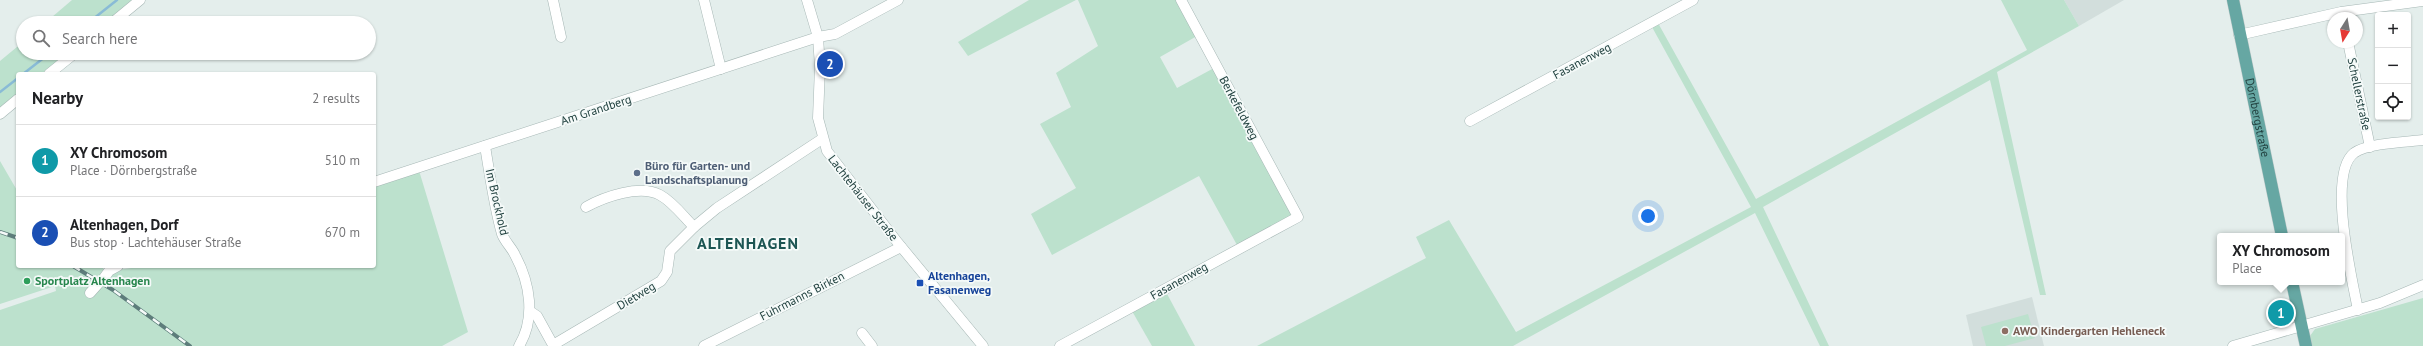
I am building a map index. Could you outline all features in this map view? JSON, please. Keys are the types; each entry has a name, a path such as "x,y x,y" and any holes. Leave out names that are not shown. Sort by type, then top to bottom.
{"main road":[{"name":"Dörnbergstraße","path":"2233,0 2239,35 2281,233"},
{"path":"2293,285 2306,346"}],"street":[{"path":"121,16 140,0"},
{"path":"553,0 561,37"},
{"path":"704,0 721,69"},
{"name":"Lachtehäuser Straße","path":"807,0 818,37 820,67 818,118 822,139 834,162 901,247 983,346"},
{"path":"818,37 835,34 898,0"},
{"name":"Berkefeldweg","path":"1181,0 1298,217"},
{"name":"Fasanenweg","path":"1470,121 1693,0"},
{"path":"2359,12 2423,1"},
{"path":"2239,35 2327,18"},
{"name":"Am Grandberg","path":"376,181 818,37"},
{"name":"Schellerstraße","path":"2349,48 2370,147"},
{"path":"51,72 66,60"},
{"path":"0,114 16,101"},
{"name":"Dietweg","path":"531,312 537,316 554,345 661,281 667,272 670,251 694,226 717,208 822,139"},
{"path":"2344,233 2342,177 2346,163 2355,153 2370,147 2423,140"},
{"name":"Im Brockhold","path":"485,146 503,236 516,256 526,284 531,312 525,336 519,346"},
{"path":"586,206 604,196 642,191 659,194 694,226"},
{"name":"Fasanenweg","path":"1060,346 1298,217"},
{"path":"2345,246 2358,310"},
{"name":"Fuhrmanns Birken","path":"704,346 901,247"},
{"path":"90,293 116,268"},
{"path":"2233,346 2358,310 2423,285"},
{"path":"862,333 872,346"}],"shaded area":[{"path":"2064,0 2124,0 2079,26"},
{"name":"AWO Kindergarten Hehleneck","path":"2032,297 2044,346 1973,346 1966,315"}],"green space":[{"path":"72,0 138,0 118,16 53,16"},
{"path":"1029,0 1076,0 968,56 958,42"},
{"path":"1078,0 1177,0 1197,36 1160,57 1177,88 1214,68 1292,215 1237,245 1199,176 1052,255 1031,214 1076,188 1040,124 1071,107 1056,73 1098,46"},
{"path":"2001,0 2064,0 2079,26 1997,72 2046,295 2040,295 1990,80 1763,207 1829,346 1820,346 1755,213 1513,346 1257,346 1426,258 1416,237 1449,220 1516,332 1751,207 1652,27 1658,23 1756,199 2027,50"},
{"path":"16,48 16,60 61,60 46,72 16,72 16,96 0,108 0,61"},
{"path":"0,161 16,189 16,268 103,268 105,272 131,268 376,268 376,179 417,164 468,332 442,346 0,346 0,310 56,291 55,286 0,304"},
{"path":"1166,292 1195,346 1152,346 1132,311"},
{"path":"2423,298 2423,346 2312,346 2310,336 2315,329"},
{"path":"2028,314 2035,338 2005,346 1986,346 1981,327"}],"waterway":[{"path":"97,16 117,0"},
{"path":"26,72 41,60"},
{"path":"0,92 16,80"}],"railway":[{"path":"0,232 16,237"},
{"path":"76,268 113,290 190,346"}],"place":[{"name":"Altenhagen, Dorf","path":"830,64"},
{"name":"Büro für Garten- und Landschaftsplanung","path":"637,173"},
{"name":"Sportplatz Altenhagen","path":"27,281"},
{"name":"Altenhagen, Fasanenweg","path":"920,283"},
{"name":"XY Chromosom","path":"2281,313"},
{"name":"AWO Kindergarten Hehleneck","path":"2005,331"}],"district":[{"name":"ALTENHAGEN","path":"748,243"}]}
